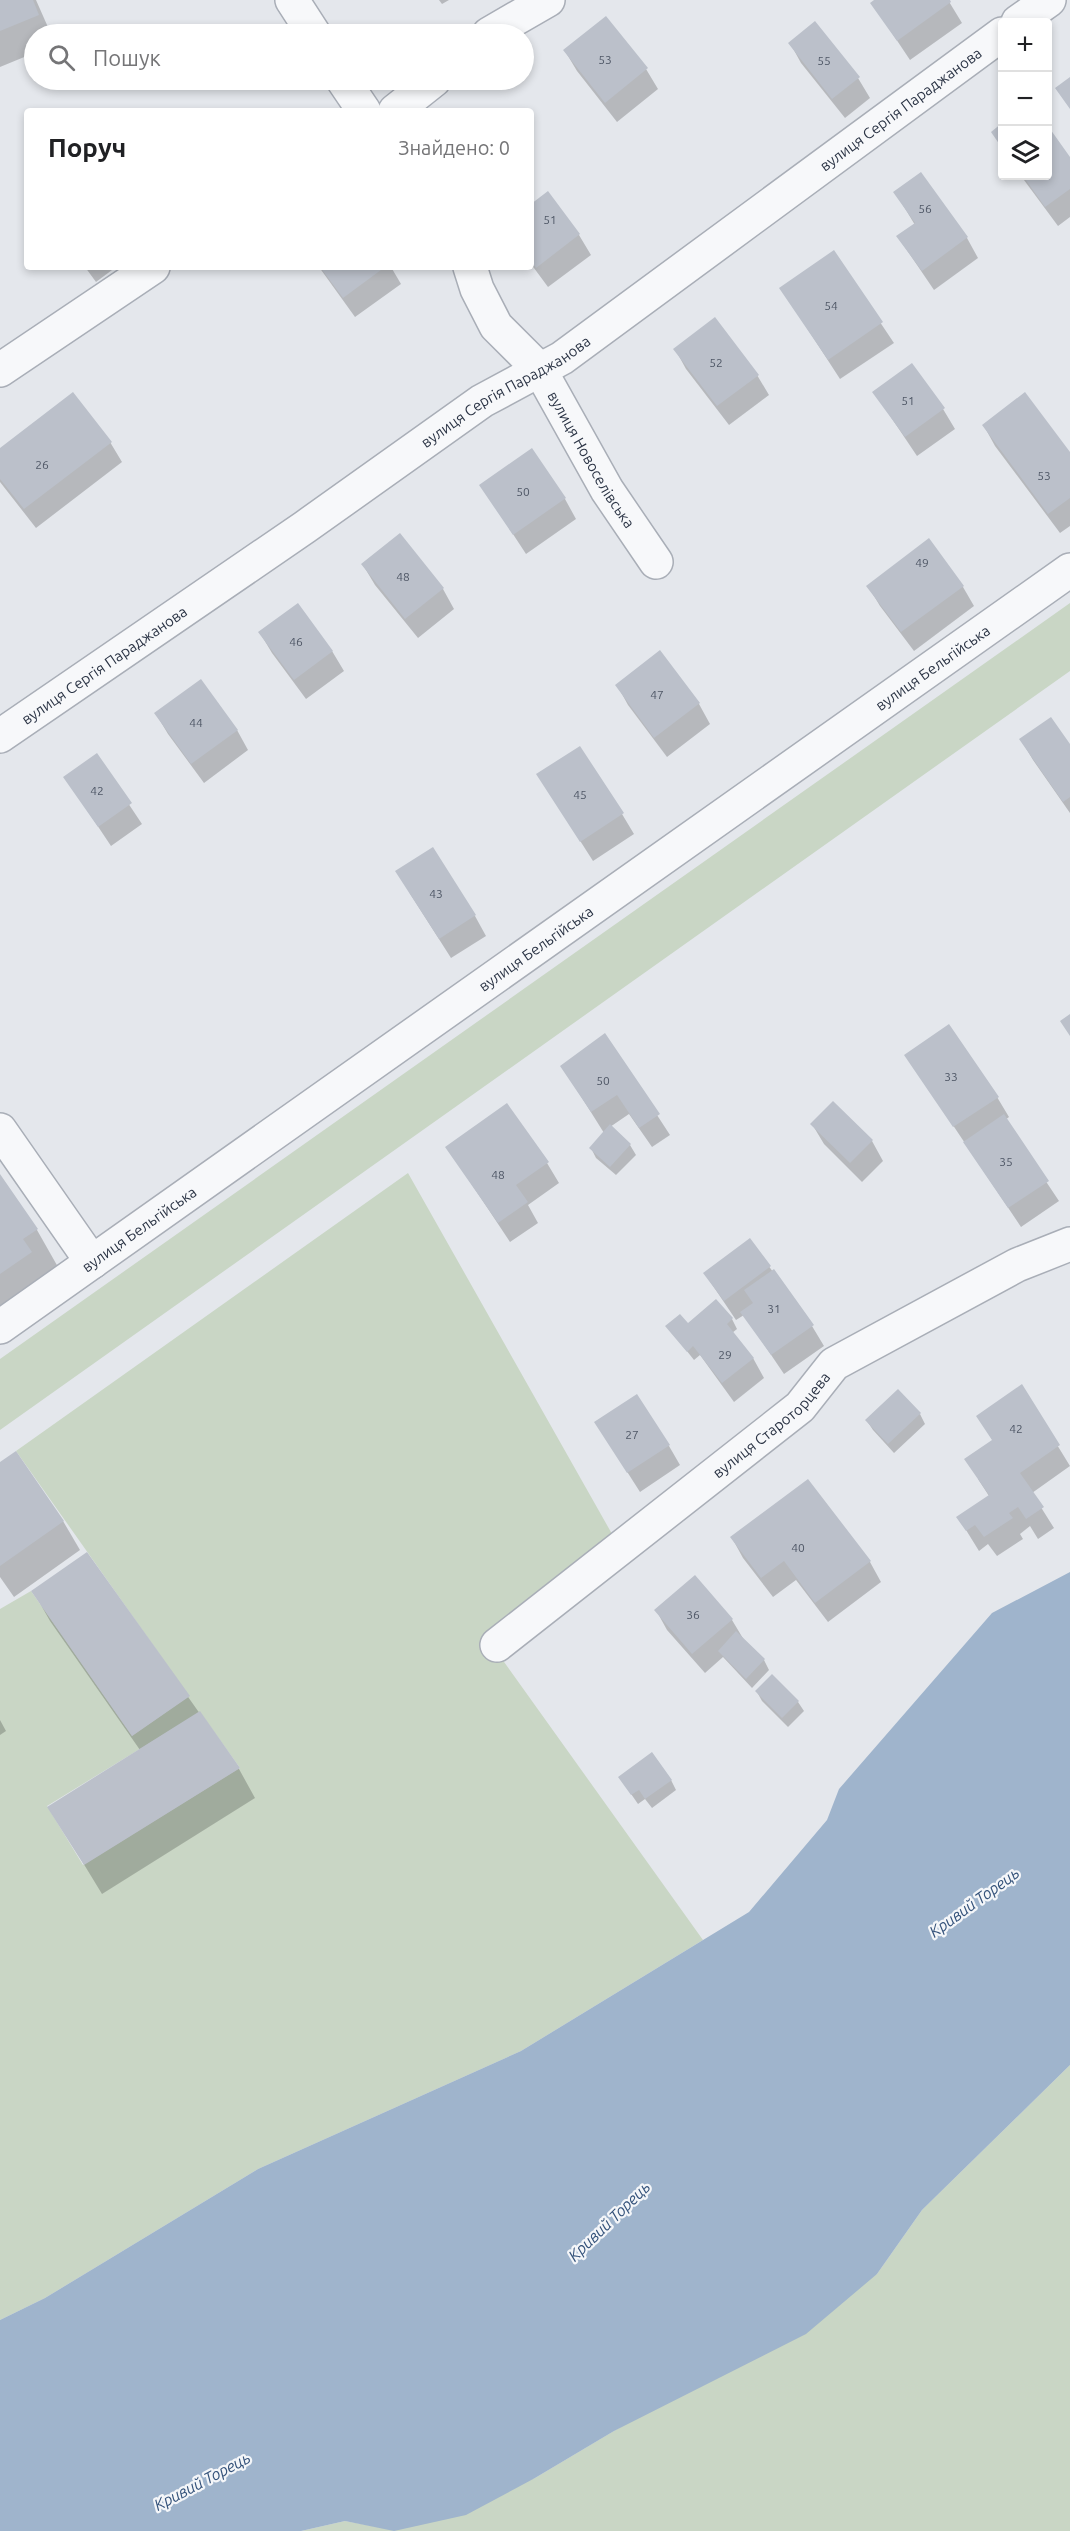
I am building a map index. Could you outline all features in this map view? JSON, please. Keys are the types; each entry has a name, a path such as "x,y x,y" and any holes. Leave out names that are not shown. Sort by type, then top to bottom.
{"street":[{"path":"291,0 307,24"},
{"path":"506,24 548,0"},
{"path":"1024,18 1049,0"},
{"name":"вулиця Сергія Параджанова","path":"0,736 304,527 482,401 562,358 998,37"},
{"path":"350,90 362,108"},
{"path":"399,108 421,90"},
{"path":"0,370 149,270"},
{"name":"вулиця Новоселівська","path":"471,270 477,289 496,326 540,370 607,490 656,562"},
{"name":"вулиця Бельгійська","path":"0,1327 1070,570"},
{"path":"0,1130 92,1262"},
{"name":"вулиця Староторцева","path":"497,1645 800,1407 834,1364 1017,1265 1070,1244"}],"green space":[{"path":"1070,603 1070,671 0,1430 0,1359"},
{"path":"408,1173 616,1541 489,1641 703,1940 521,2051 258,2169 45,2298 0,2320 0,1609 31,1591 132,1736 189,1696 16,1451","holes":["200,1712 240,1768 83,1865 47,1806"]},
{"path":"1070,2065 1070,2531 301,2531 345,2521 394,2530 535,2478 877,2274 922,2210"}],"water":[{"name":"Кривий Торець","path":"1070,1572 1070,2065 922,2210 877,2274 806,2334 614,2431 535,2478 466,2515 394,2531 345,2521 301,2531 0,2531 0,2320 45,2298 258,2169 521,2051 749,1912 827,1820 839,1789 992,1613"}],"building":[{"path":"0,0 33,0 39,15 0,31"},
{"path":"874,0 950,0 951,2 897,41 870,3"},
{"path":"606,16 648,68 605,103 563,50"},
{"path":"815,21 860,77 832,99 788,43"},
{"path":"1070,77 1070,109 1055,88"},
{"path":"998,126 998,142 991,132"},
{"path":"1052,132 1070,157 1070,189 1045,207 1026,180 1052,180"},
{"path":"921,172 968,237 922,271 896,236 915,223 893,192"},
{"path":"548,191 580,234 536,268 534,265 534,202"},
{"path":"834,250 883,322 828,360 779,288"},
{"path":"322,270 381,270 343,298"},
{"path":"715,317 759,375 717,406 673,349"},
{"path":"912,363 945,408 905,437 872,392"},
{"path":"73,392 112,442 24,509 0,479 0,448"},
{"path":"1025,392 1070,452 1070,498 1048,514 982,425"},
{"path":"532,448 566,498 513,535 479,485"},
{"path":"400,533 444,588 405,619 361,564"},
{"path":"929,538 964,586 901,632 866,586"},
{"path":"298,603 333,651 294,680 258,632"},
{"path":"660,650 700,703 654,738 615,685"},
{"path":"201,679 238,730 191,764 154,713"},
{"path":"1051,717 1070,744 1070,797 1063,802 1019,739"},
{"path":"580,746 624,813 580,842 536,774"},
{"path":"97,753 132,803 98,827 63,777"},
{"path":"433,847 476,915 439,939 395,871"},
{"path":"1070,1014 1070,1036 1060,1021"},
{"path":"949,1024 999,1097 953,1127 904,1055"},
{"path":"605,1033 660,1114 639,1128 617,1095 591,1112 560,1066"},
{"path":"833,1101 873,1140 850,1163 810,1124"},
{"path":"507,1103 549,1162 516,1185 528,1202 498,1223 445,1147"},
{"path":"1004,1114 1049,1181 1008,1208 963,1142"},
{"path":"610,1124 631,1144 610,1167 589,1148"},
{"path":"0,1174 38,1229 23,1239 32,1252 0,1274"},
{"path":"750,1238 771,1266 724,1301 703,1273"},
{"path":"774,1269 814,1325 771,1355 740,1312 753,1303 744,1290"},
{"path":"716,1299 733,1318 727,1324 754,1358 722,1383 693,1346 687,1352 665,1326 680,1314 688,1323"},
{"path":"1022,1384 1060,1445 1020,1473 1044,1507 1026,1519 1018,1507 1009,1513 1013,1518 984,1537 975,1525 966,1531 956,1517 989,1495 964,1459 992,1440 976,1416"},
{"path":"898,1389 921,1413 888,1444 865,1420"},
{"path":"637,1394 670,1445 627,1473 594,1422"},
{"path":"16,1451 64,1521 0,1566 0,1462"},
{"path":"808,1479 871,1561 815,1603 784,1561 761,1578 730,1537"},
{"path":"87,1552 190,1696 132,1736 31,1591"},
{"path":"695,1575 733,1619 692,1654 654,1610"},
{"path":"736,1631 765,1659 746,1679 718,1651"},
{"path":"772,1674 799,1701 782,1718 755,1691"},
{"path":"200,1711 240,1768 84,1865 47,1807"},
{"path":"652,1752 672,1780 645,1799 639,1790 631,1795 618,1777"}]}
